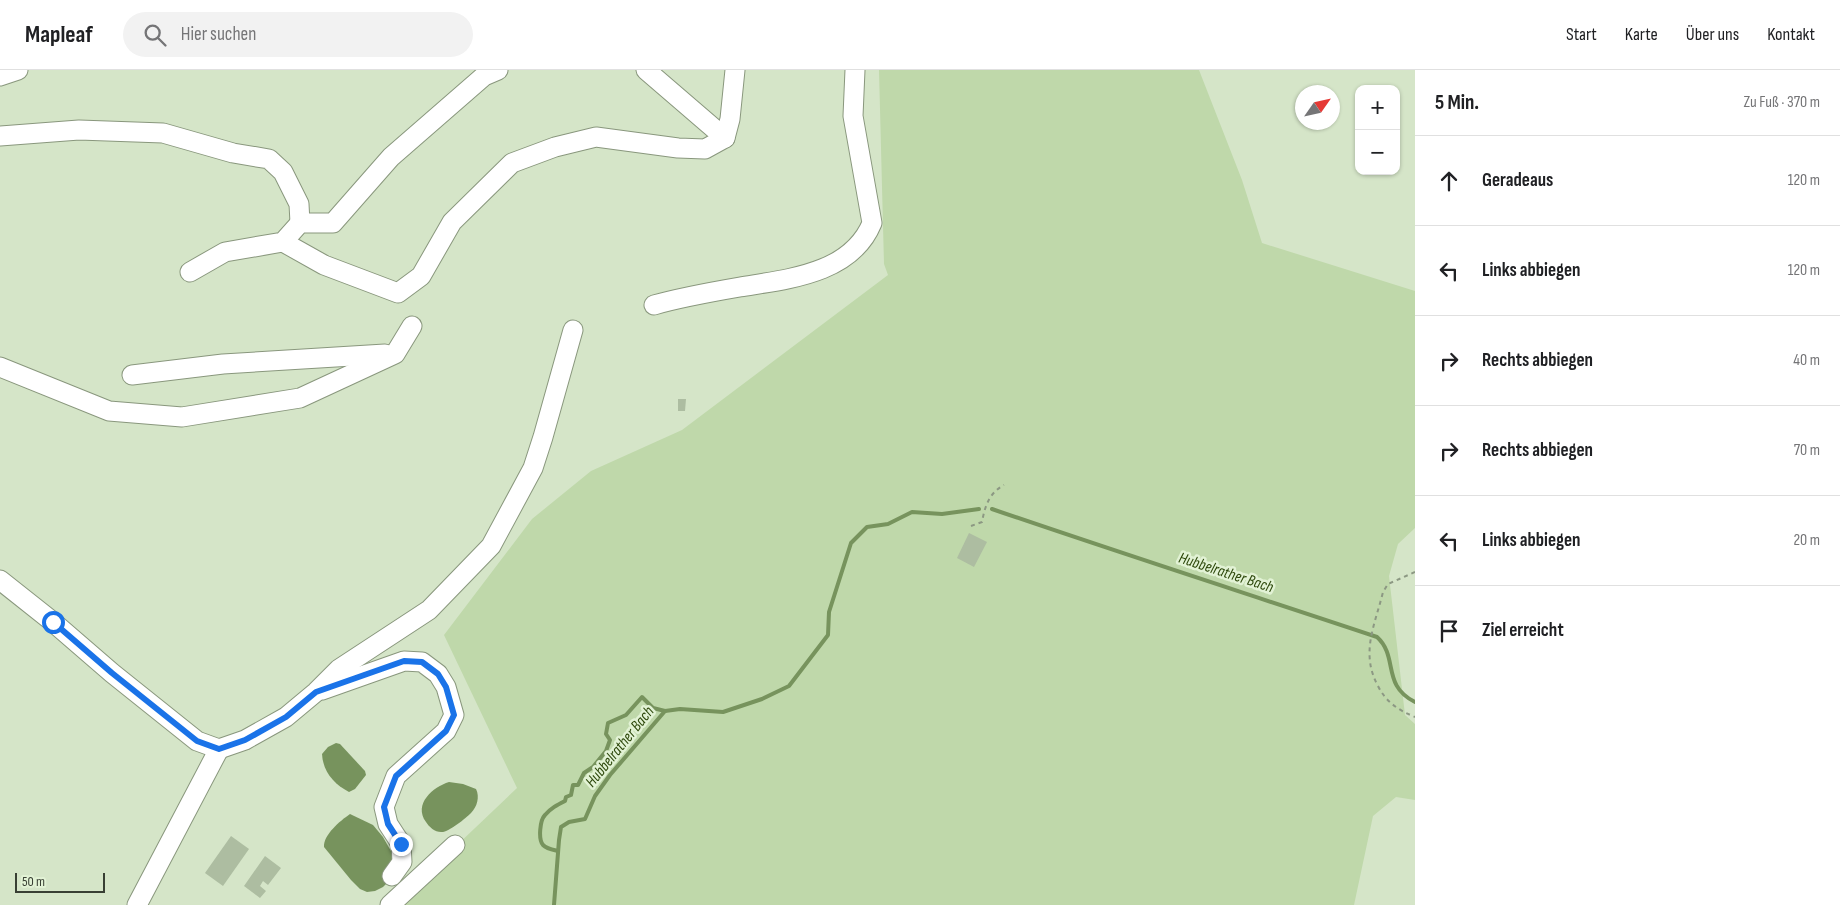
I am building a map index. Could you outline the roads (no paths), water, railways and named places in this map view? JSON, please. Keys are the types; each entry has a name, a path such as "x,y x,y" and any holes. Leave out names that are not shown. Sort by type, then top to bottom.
{"lane":[{"path":"0,76 18,70"},
{"path":"300,223 333,223 391,157 484,76 498,70"},
{"path":"646,70 725,138"},
{"path":"282,242 324,265 398,293 421,276 452,222 512,163 554,147 596,137 678,148 705,149 725,138 730,120 735,70"},
{"path":"654,305 681,297 800,276 823,269 858,246 866,236 872,223 853,116 855,70"},
{"path":"0,136 78,130 162,133 233,154 269,159 283,172 299,204 300,223 282,242 225,252 190,272"},
{"path":"0,367 109,411 182,418 300,398 395,354 412,326"},
{"path":"0,580 197,741 219,749 245,740 286,717 316,692 339,669 429,610 491,546 533,468 573,330"},
{"path":"132,375 223,364 395,354"},
{"path":"316,692 404,661 422,662 438,674 446,687 454,715 446,731 396,776 384,807 388,824 401,844 402,862 392,876"},
{"path":"137,905 219,749"},
{"path":"390,905 455,845"}],"waterway":[{"name":"Hubbelrather Bach","path":"554,905 561,827 569,822 585,819 595,796 610,775 665,711 680,709 723,712 762,699 789,686 828,635 829,612 851,543 867,527 888,524 912,512 942,514 979,509"},
{"name":"Hubbelrather Bach","path":"992,509 1377,637 1384,645 1398,687 1415,702"},
{"path":"558,851 546,847 541,842 540,830 543,817 550,810 565,801 566,797 571,795 573,785 578,785 584,773 593,767 606,751 610,740 606,734 608,723 626,715 642,697 653,708 665,711"}]}
